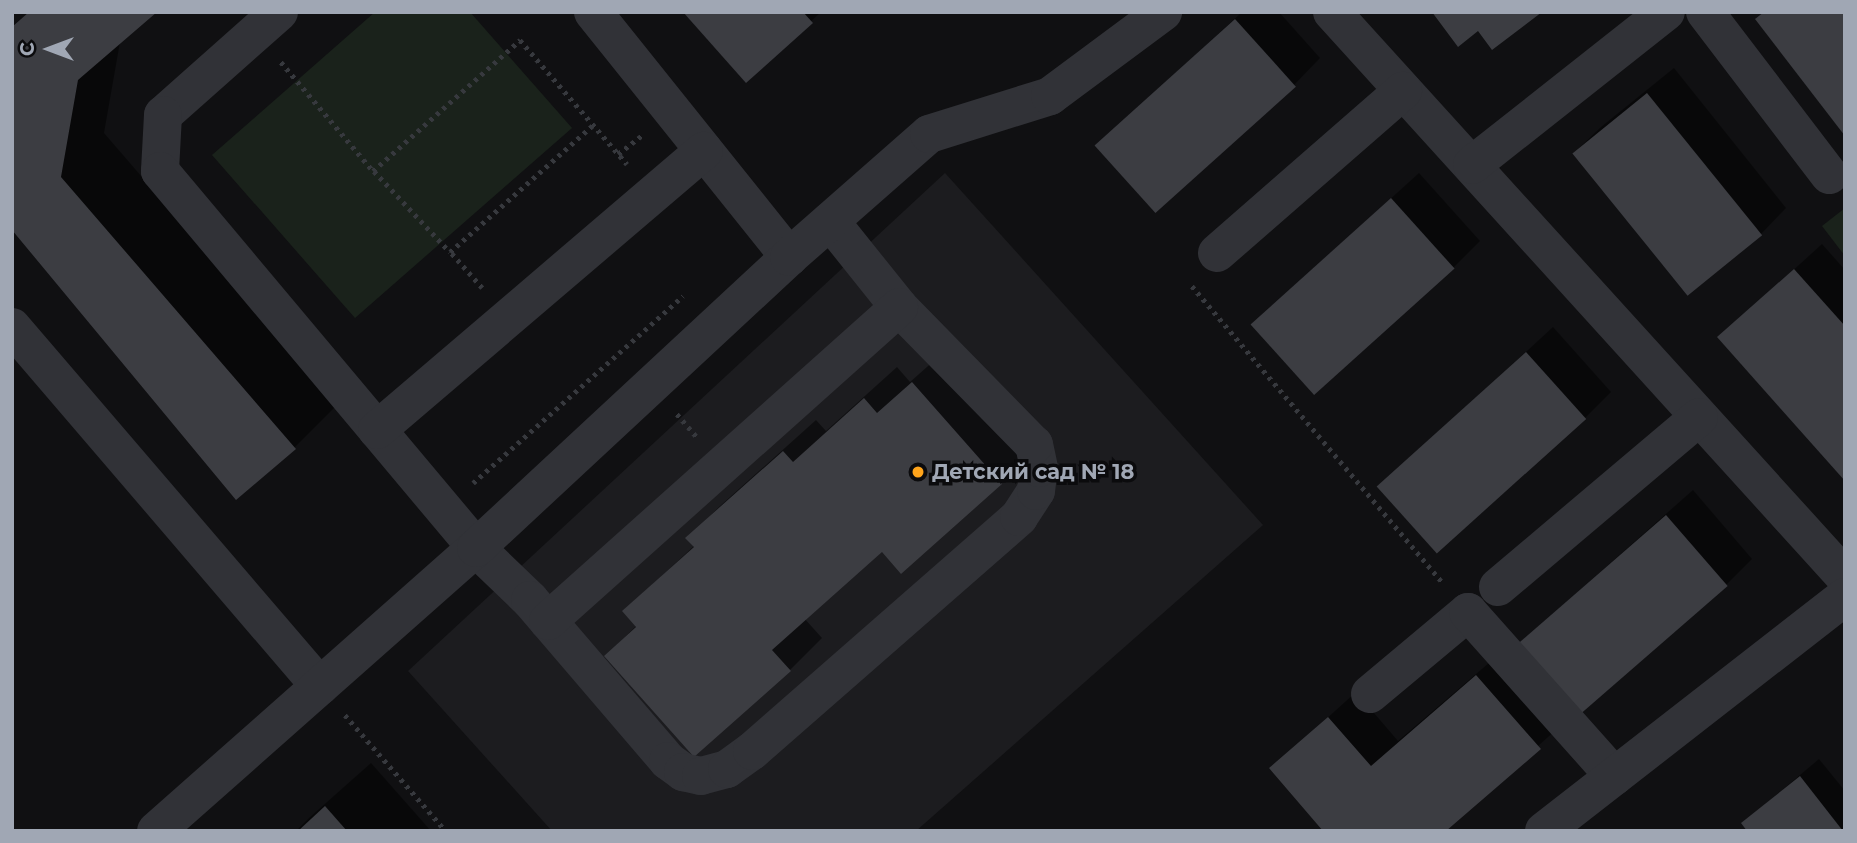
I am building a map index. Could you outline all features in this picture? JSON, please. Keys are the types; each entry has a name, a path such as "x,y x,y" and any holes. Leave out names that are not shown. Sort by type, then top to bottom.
{"street":[{"path":"593,12 789,257"},
{"path":"156,831 476,548 789,257 929,134 1051,96 1163,12"},
{"path":"1332,12 1845,577"},
{"path":"1472,165 1666,12"},
{"path":"1704,12 1829,175"},
{"path":"268,22 163,115 160,171 476,548 548,621 668,761 683,772 701,776 727,769 752,751 1019,517 1036,491 1039,468 1034,445 899,307 830,220"},
{"path":"1217,253 1403,91"},
{"path":"377,430 704,151"},
{"path":"548,621 899,307"},
{"path":"12,327 320,686"},
{"path":"1498,587 1699,417"},
{"path":"1544,831 1845,597"},
{"path":"1370,694 1468,612 1614,776"}],"path":[{"path":"268,22 373,171 509,317"},
{"path":"373,171 520,40 653,194"},
{"path":"450,252 593,125"},
{"path":"1217,253 1186,279 1468,612"},
{"path":"443,509 691,289"},
{"path":"666,423 686,405"},
{"path":"320,686 446,831"},
{"path":"335,724 355,706"}],"shaded area":[{"path":"375,12 470,12 572,128 355,318 212,155"},
{"name":"Детский сад № 18","path":"945,173 1263,525 916,831 552,831 408,671"},
{"path":"1845,208 1845,256 1822,226"}],"building":[{"path":"29,12 157,12 78,80 61,177 296,449 236,500 12,230 12,27"},
{"path":"683,12 803,12 813,23 746,83"},
{"path":"1432,12 1542,12 1492,50 1478,31 1458,47"},
{"path":"1764,12 1845,12 1845,136 1755,19"},
{"path":"1235,19 1296,87 1155,213 1095,145"},
{"path":"1647,93 1762,235 1688,296 1572,153"},
{"path":"1391,198 1455,269 1314,395 1251,324"},
{"path":"1794,269 1845,326 1845,481 1717,337"},
{"path":"1526,352 1586,419 1437,553 1377,486"},
{"path":"912,382 1002,484 901,574 882,552 772,650 791,671 694,757 604,656 636,627 622,611 694,547 685,538 783,451 793,462 864,398 877,413"},
{"path":"1666,515 1728,586 1579,715 1517,644"},
{"path":"1476,675 1541,749 1446,831 1323,831 1269,768 1328,717 1371,766"},
{"path":"1800,776 1843,831 1747,831 1741,823"},
{"path":"325,806 347,831 298,831"}],"place":[{"name":"Детский сад № 18","path":"918,472"}]}
